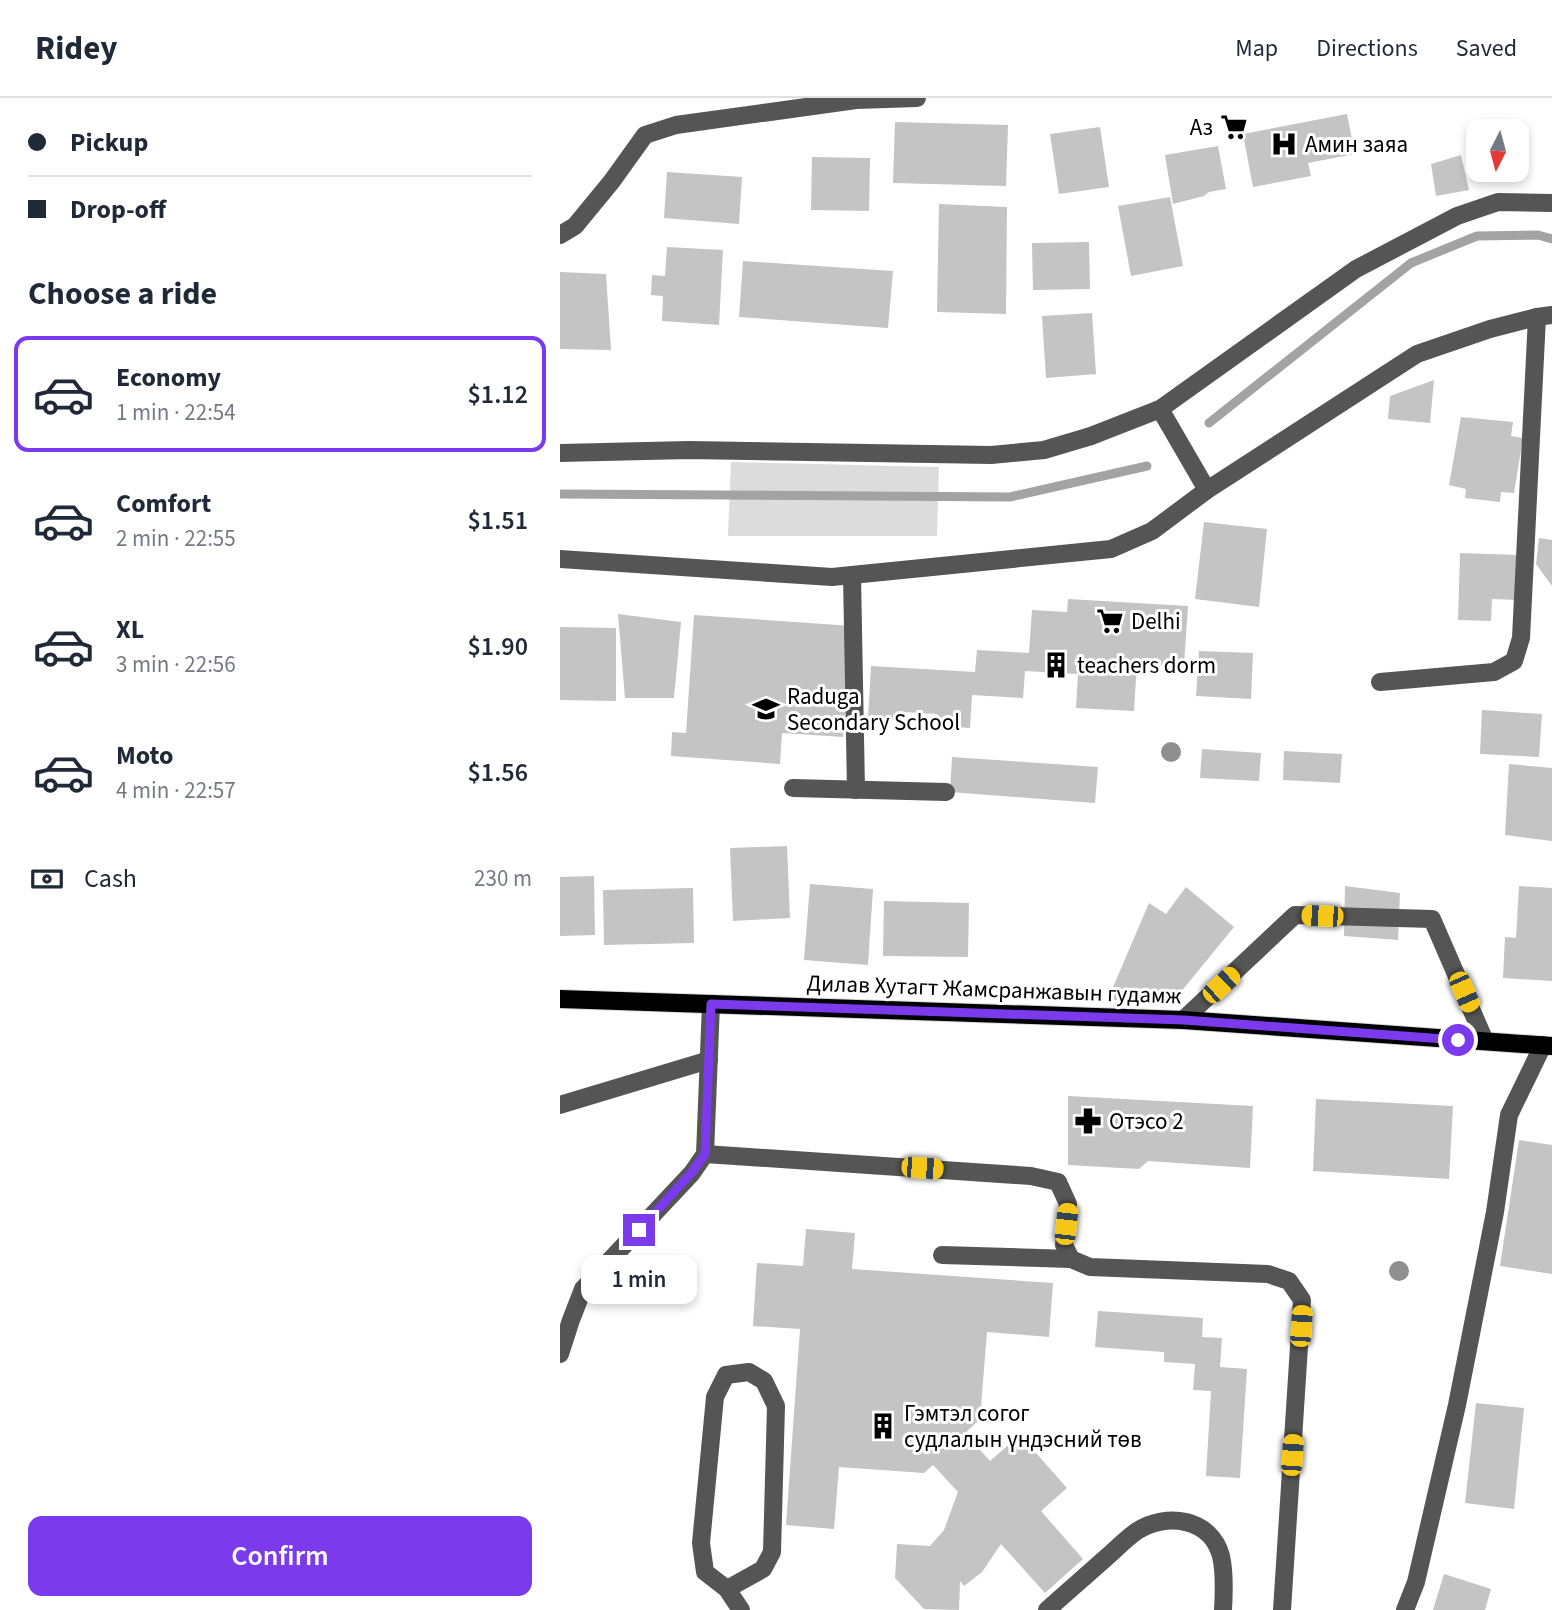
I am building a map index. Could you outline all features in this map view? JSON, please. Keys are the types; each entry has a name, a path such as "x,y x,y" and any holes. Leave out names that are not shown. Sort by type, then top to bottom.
{"main road":[{"name":"Дилав Хутагт Жамсранжавын гудамж","path":"560,999 1184,1020 1547,1046"}],"street":[{"path":"560,235 575,226 645,135 676,125 856,100 917,98"},
{"path":"560,453 689,450 991,455 1044,450 1091,436 1160,409 1356,270 1457,216 1498,202 1552,203"},
{"path":"560,559 832,577 1111,549 1152,531 1207,490 1417,354 1490,329 1544,316 1521,638 1514,661 1494,672 1380,682"},
{"path":"1160,409 1207,490"},
{"path":"852,575 856,790"},
{"path":"793,789 946,792"},
{"path":"1184,1020 1295,915 1432,919 1485,1041"},
{"path":"560,1354 583,1289 692,1172 705,1154 711,1004"},
{"path":"1405,1610 1416,1582 1457,1405 1495,1212 1508,1115 1547,1046"},
{"path":"560,1105 709,1060"},
{"path":"705,1154 1031,1176 1058,1182 1068,1204 1064,1245 1071,1259"},
{"path":"942,1255 1071,1259 1090,1267 1268,1274 1289,1281 1302,1300 1282,1610"},
{"path":"727,1589 763,1569 772,1552 776,1406 764,1381 750,1372 726,1375 715,1397 701,1543 705,1572 727,1589 741,1610"},
{"path":"1047,1610 1136,1532 1176,1519 1197,1525 1218,1547 1223,1567 1223,1610"}],"shaded area":[{"path":"731,462 939,467 937,536 728,536"}],"building":[{"path":"1347,114 1355,154 1308,163 1311,176 1253,187 1243,134"},
{"path":"895,122 1008,125 1006,186 893,183"},
{"path":"1100,127 1109,187 1059,194 1050,134"},
{"path":"1218,146 1226,189 1173,204 1165,155"},
{"path":"1461,155 1469,190 1436,196 1431,164"},
{"path":"812,157 870,158 869,211 811,210"},
{"path":"667,172 742,177 739,224 664,218"},
{"path":"1170,197 1183,266 1131,276 1118,206"},
{"path":"939,204 1007,207 1006,314 937,312"},
{"path":"1089,242 1090,289 1033,290 1032,243"},
{"path":"667,247 723,250 719,325 662,321 663,296 651,295 652,275 665,276"},
{"path":"743,261 893,271 888,328 739,317"},
{"path":"560,272 606,274 611,350 560,349"},
{"path":"1092,313 1096,374 1046,378 1042,316"},
{"path":"1434,380 1430,423 1388,419 1390,396"},
{"path":"1461,417 1513,422 1511,436 1523,438 1514,493 1501,492 1500,502 1465,498 1466,489 1449,485"},
{"path":"1204,522 1267,529 1259,607 1195,599"},
{"path":"1539,538 1552,540 1552,586 1536,564"},
{"path":"1460,553 1518,555 1517,600 1492,599 1491,621 1458,620"},
{"name":"teachers dorm","path":"1068,599 1188,606 1184,666 1137,663 1134,711 1076,708 1078,674 1025,671 1023,698 972,695 970,728 936,726 937,714 905,712 904,720 868,718 871,666 975,672 977,650 1029,653 1032,610 1067,612"},
{"path":"618,614 681,622 674,698 625,698"},
{"name":"Raduga Secondary School","path":"694,615 852,626 843,737 782,733 780,764 671,756 672,732 686,733"},
{"path":"560,627 616,628 616,701 560,700"},
{"path":"1199,651 1253,653 1251,699 1196,696"},
{"path":"1482,710 1542,714 1539,757 1480,754"},
{"path":"1202,749 1261,753 1259,781 1200,778"},
{"path":"1284,751 1342,754 1340,783 1283,780"},
{"path":"952,757 1098,767 1095,803 950,792"},
{"path":"1509,764 1552,768 1552,841 1505,835"},
{"path":"787,846 790,918 733,921 730,848"},
{"path":"594,876 595,935 560,936 560,877"},
{"path":"810,884 873,889 868,965 804,960"},
{"path":"1345,886 1400,893 1398,940 1344,936"},
{"path":"1519,886 1552,888 1552,981 1503,978 1505,937 1516,938"},
{"path":"1186,887 1234,927 1180,993 1171,991 1159,1005 1108,999 1149,903 1166,914"},
{"path":"693,888 694,943 604,945 603,890"},
{"path":"884,901 969,903 968,957 883,956"},
{"path":"1068,1096 1253,1106 1250,1168 1148,1161 1139,1169 1068,1165"},
{"path":"1316,1099 1453,1106 1449,1179 1313,1171"},
{"path":"1519,1140 1552,1145 1552,1274 1500,1266"},
{"name":"Гэмтэл согог судлалын үндэсний төв","path":"806,1229 855,1233 852,1269 1053,1283 1049,1337 987,1332 980,1419 965,1433 990,1461 1020,1435 1067,1488 1041,1511 1083,1559 1045,1593 1001,1544 982,1572 964,1586 960,1581 959,1610 924,1609 895,1578 897,1544 930,1546 944,1530 958,1492 933,1465 924,1473 839,1467 834,1529 786,1525 800,1329 753,1326 757,1263 803,1266"},
{"path":"1098,1311 1203,1318 1202,1337 1222,1338 1220,1367 1247,1369 1240,1478 1206,1476 1211,1391 1193,1390 1195,1364 1164,1362 1164,1352 1095,1347"},
{"path":"1476,1403 1524,1408 1514,1509 1465,1503"},
{"path":"1444,1574 1491,1589 1485,1610 1433,1610"}],"waterway":[{"path":"1209,423 1411,263 1477,236 1538,235 1552,239"},
{"path":"560,494 1010,497 1147,466"}],"place":[{"name":"Аз","path":"1234,127"},
{"name":"Амин заяа","path":"1284,144"},
{"name":"Delhi","path":"1110,621"},
{"name":"teachers dorm","path":"1056,665"},
{"name":"Raduga Secondary School","path":"766,709"},
{"name":"Отэсо 2","path":"1088,1121"},
{"name":"Гэмтэл согог судлалын үндэсний төв","path":"883,1426"}],"route":[{"path":"639,1230 705,1154 711,1004 1184,1020 1458,1040"}]}
